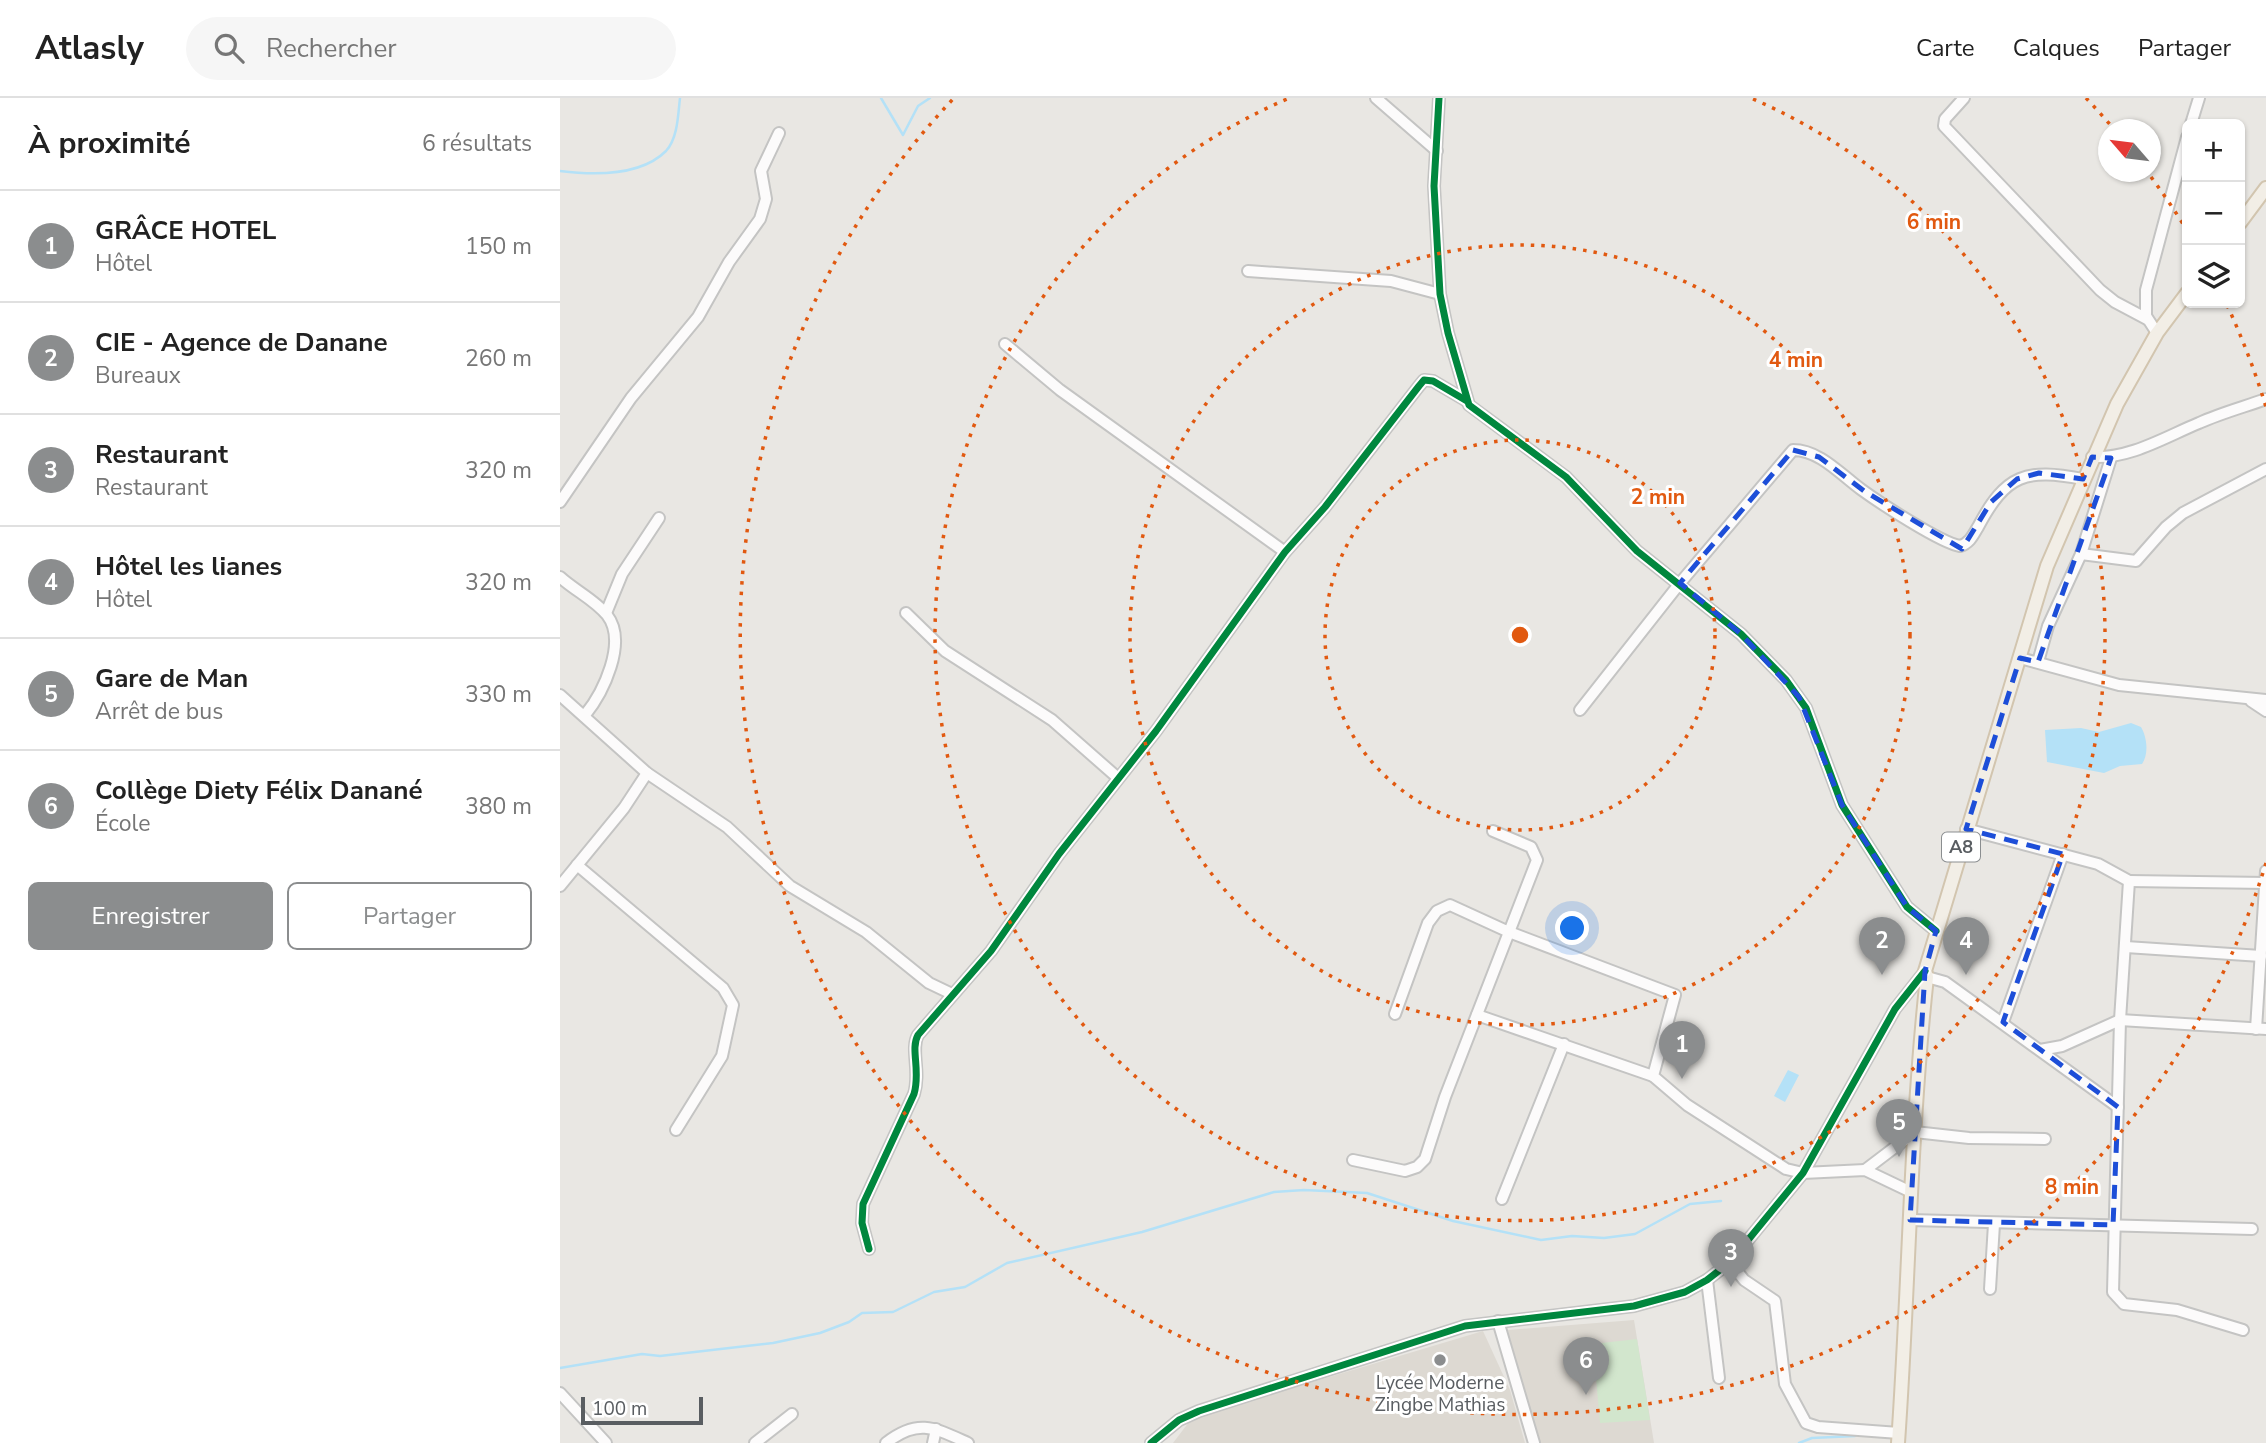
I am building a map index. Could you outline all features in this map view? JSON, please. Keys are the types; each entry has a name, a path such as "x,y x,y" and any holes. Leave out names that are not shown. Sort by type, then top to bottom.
{"main road":[{"path":"2245,216 2266,188"},
{"name":"A8","path":"1899,1438 1910,1220 1909,1191 1926,974 1936,930 2047,566 2117,404 2157,333 2182,300"}],"street":[{"path":"1376,98 1437,151"},
{"path":"1439,98 1434,187 1440,294 1467,401"},
{"path":"1964,98 1945,119 1944,126 2101,290 2115,302 2147,319 2157,333"},
{"path":"2193,119 2199,98"},
{"path":"560,502 631,398 698,317 729,262 760,219 766,199 760,175 779,133"},
{"path":"2147,319 2146,289 2182,156"},
{"path":"1248,271 1391,281 1440,294"},
{"path":"1005,344 1060,390 1285,552"},
{"path":"869,1249 861,1216 863,1204 914,1094 919,1067 915,1040 990,951 1059,854 1228,634 1285,552 1325,507 1424,380 1433,380 1467,401 1480,415 1566,478 1648,562 1680,583 1741,634 1799,697 1810,718 1842,805 1907,907 1936,930"},
{"path":"2092,457 2111,458 2266,399"},
{"path":"1580,710 1680,583 1793,450 1818,457 1864,491 1943,540 1960,546 1971,538 1992,502 2022,476 2053,474 2083,479"},
{"path":"2038,663 2048,626 2081,554 2111,458"},
{"path":"2081,554 2136,561 2166,527 2183,513 2266,469"},
{"path":"606,613 622,574 659,518"},
{"path":"560,577 606,613 613,637 610,673 600,695 585,715"},
{"path":"906,613 945,651 1052,720 1118,778"},
{"path":"2020,657 2119,685 2251,701 2266,700"},
{"path":"560,695 647,773 707,811 790,886 866,932 929,983 952,994"},
{"path":"2251,701 2266,711"},
{"path":"560,886 647,773"},
{"path":"1966,829 2104,866 2129,881 2266,883"},
{"path":"1353,1160 1401,1171 1422,1164 1531,880 1537,855 1531,847 1493,831"},
{"path":"2003,1022 2063,855"},
{"path":"578,865 723,988 733,1005 722,1056 676,1130"},
{"path":"2040,1050 2062,1046 2120,1020 2261,1029 2261,956 2266,870"},
{"path":"2129,881 2120,1020 2113,1292 2118,1300 2177,1310 2243,1330"},
{"path":"1395,1014 1416,949 1428,923 1437,911 1450,905 1509,932 1675,995 1653,1076"},
{"path":"2126,947 2261,956"},
{"path":"1151,1443 1179,1420 1199,1411 1415,1340 1474,1324 1634,1306 1685,1292 1707,1280 1730,1262 1802,1173 1895,1009 1926,974 1945,982 2003,1022 2118,1107"},
{"path":"1477,1015 1653,1076 1687,1105 1786,1169 1802,1173 1865,1170 1909,1191"},
{"path":"1502,1199 1521,1158 1564,1044"},
{"path":"1865,1170 1915,1132 1969,1138 2045,1139"},
{"path":"1910,1220 2252,1229"},
{"path":"1990,1289 1994,1224"},
{"path":"1730,1262 1744,1280 1775,1301 1785,1384 1806,1423 1899,1438"},
{"path":"1707,1280 1719,1378"},
{"path":"1498,1321 1534,1443"},
{"path":"560,1393 606,1443"},
{"path":"755,1443 792,1414"},
{"path":"886,1443 909,1429 936,1429 968,1443"},
{"path":"933,1443 936,1429"}],"highlighted area":[{"path":"1793,450 1819,457 1864,491 1962,549 1991,502 2017,479 2039,473 2083,479 2092,457 2111,458 2038,662 2020,658 1966,829 2063,854 2003,1022 2118,1107 2113,1225 1910,1220 1925,971 1936,931 1907,907 1842,805 1799,697 1741,634 1680,583"}],"shaded area":[{"path":"1634,1320 1654,1443 1540,1443 1511,1353 1508,1330"},
{"name":"Lycée Moderne Zingbe Mathias","path":"1483,1331 1510,1390 1525,1443 1173,1443 1192,1418"}],"green space":[{"path":"1637,1339 1650,1420 1600,1423 1593,1344"}],"water":[{"path":"2131,723 2141,727 2145,736 2146,751 2142,764 2120,766 2104,773 2047,762 2045,730 2081,728 2099,732"},
{"path":"1788,1070 1799,1075 1785,1102 1774,1096"}],"waterway":[{"path":"560,171 615,172 643,166 655,159 666,151 673,139 680,98"},
{"path":"881,98 903,135 918,106 930,98"},
{"path":"560,1368 642,1354 660,1356 773,1343 820,1333 849,1322 862,1313 893,1312 934,1292 965,1287 1007,1263 1142,1232 1274,1192 1304,1190 1367,1193 1453,1221 1541,1240 1635,1234 1690,1204 1721,1201"},
{"path":"1799,1443 1812,1438 1855,1436"}],"cycle path":[{"path":"1439,98 1434,186 1440,294 1448,333 1469,405 1566,477 1637,551 1741,634 1786,680 1806,708 1842,805 1907,907 1936,931"},
{"path":"869,1249 862,1223 863,1204 914,1094 915,1047 918,1035 991,951 1059,854 1156,731 1285,552 1325,507 1424,380 1433,381 1467,401"},
{"path":"1151,1443 1179,1420 1199,1411 1465,1326 1634,1306 1685,1292 1707,1280 1730,1262 1803,1173 1895,1009 1925,971"}],"place":[{"name":"CIE - Agence de Danane","path":"1882,975"},
{"name":"Hôtel les lianes","path":"1966,975"},
{"name":"GRÂCE HOTEL","path":"1682,1079"},
{"name":"Gare de Man","path":"1899,1157"},
{"name":"Restaurant","path":"1731,1287"},
{"name":"Lycée Moderne Zingbe Mathias","path":"1440,1360"},
{"name":"Collège Diety Félix Danané","path":"1586,1395"}]}
